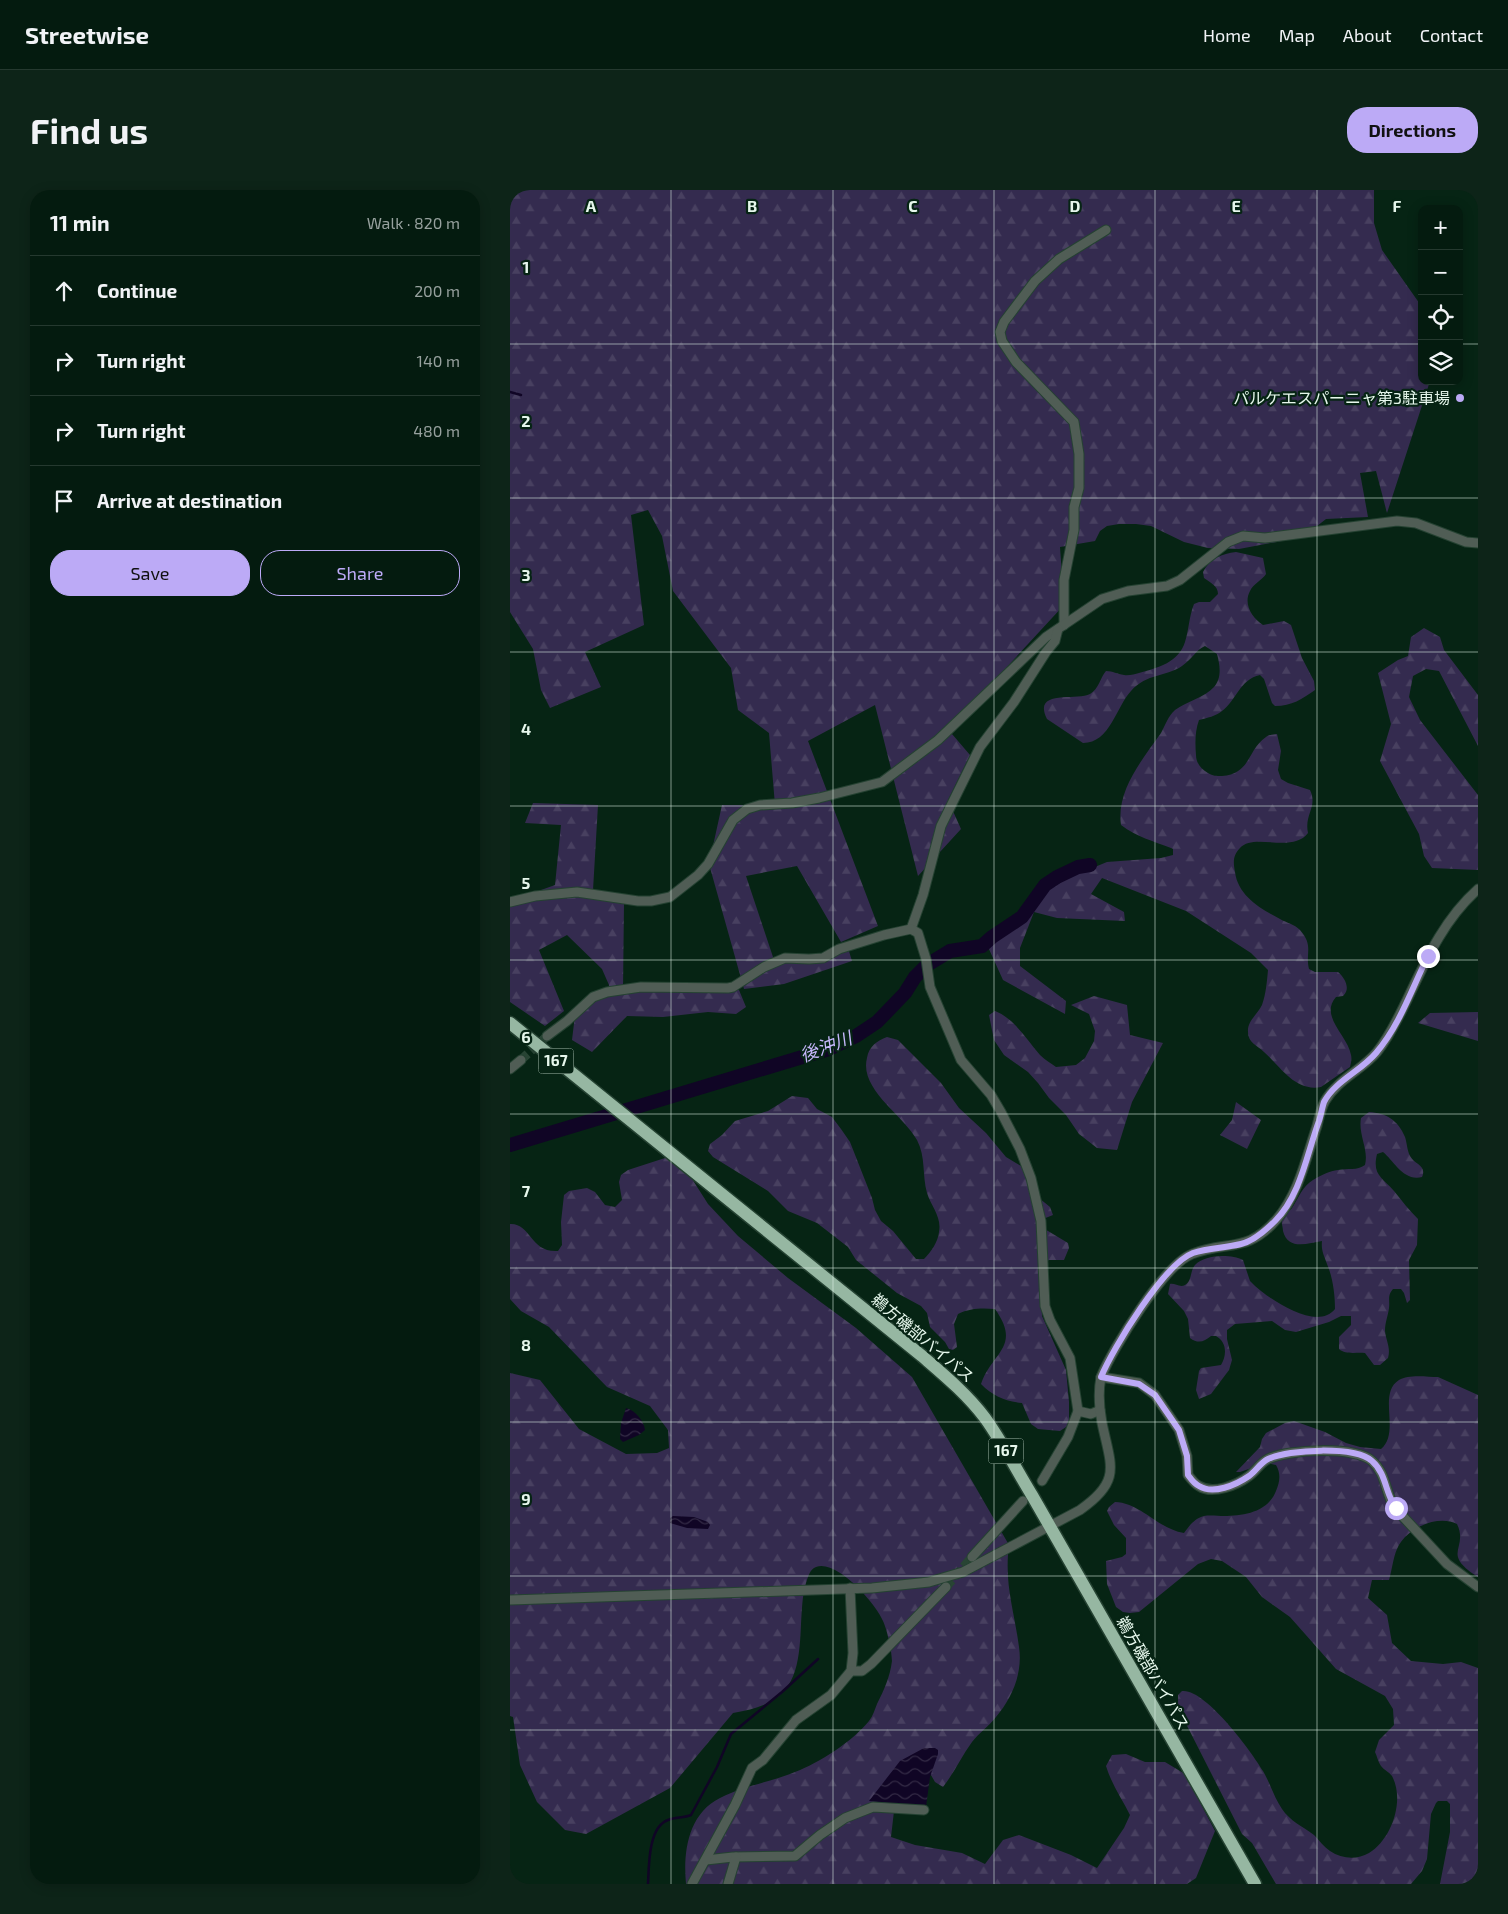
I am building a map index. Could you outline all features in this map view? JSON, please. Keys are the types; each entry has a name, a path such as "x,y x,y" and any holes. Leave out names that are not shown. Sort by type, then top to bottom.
{"highway":[{"name":"鵜方磯部バイパス","path":"510,1023 949,1379 968,1399 992,1429 1256,1884"}],"street":[{"path":"911,929 923,895 941,826 980,747 1014,702 1055,641 1061,627 1064,580 1074,530 1074,507 1079,488 1079,454 1074,422 1016,362 1002,341 1000,332 1004,322 1035,281 1060,259 1106,230"},
{"path":"510,902 535,896 577,892 638,901 651,901 670,896 698,875 708,864 733,820 740,813 760,805 792,803 819,798 882,782 938,740 1046,637 1102,599 1128,591 1167,586 1180,580 1228,542 1244,536 1265,538 1397,521 1416,523 1466,542 1478,543"},
{"path":"510,1600 850,1588 929,1582 948,1577 975,1566 1080,1510 1095,1500 1104,1489 1109,1478 1111,1466 1100,1410 1099,1388 1101,1377 1139,1310 1179,1261 1190,1254 1203,1250 1243,1244 1255,1238 1276,1220 1286,1207 1299,1181 1324,1103 1339,1084 1362,1067 1376,1052 1394,1028 1441,933 1465,902 1478,890"},
{"path":"547,1036 593,997 617,990 641,987 728,988 733,987 764,967 785,958 823,958 839,949 884,935 911,929 918,933 930,988 961,1060 991,1095 1002,1112 1020,1149 1031,1178 1041,1221 1046,1306 1050,1320 1070,1358 1078,1411 1068,1437 1042,1481"},
{"path":"510,1069 521,1060"},
{"path":"1101,1377 1139,1384 1155,1395 1179,1430 1187,1456 1188,1475 1201,1488 1213,1489 1233,1485 1250,1475 1265,1460 1280,1455 1302,1452 1344,1452 1366,1457 1380,1471 1388,1487 1390,1499 1401,1514 1447,1564 1478,1587"},
{"path":"1078,1411 1091,1414 1100,1410"},
{"path":"972,1557 1023,1501"},
{"path":"851,1671 862,1671 871,1664 946,1587"},
{"path":"692,1884 752,1768 763,1760 796,1720 831,1695 851,1671 853,1653 850,1588"},
{"path":"706,1860 736,1857 795,1856 839,1822 873,1807 924,1810"},
{"path":"728,1884 736,1857"}],"green space":[{"path":"510,190 1374,190 1374,223 1382,250 1418,301 1418,385 1429,385 1387,513 1376,471 1360,473 1368,517 1326,519 1303,537 1239,549 1208,548 1184,542 1151,526 1119,524 1107,526 1100,531 1095,541 1060,547 1064,605 993,682 946,727 970,755 948,800 961,829 918,876 875,705 808,741 878,926 841,942 797,866 746,876 774,960 814,963 848,948 852,961 784,984 744,989 709,864 722,805 775,805 769,733 738,710 731,668 673,591 662,536 648,510 631,515 644,625 585,652 601,687 550,708 541,690 533,649 510,612"},
{"path":"1236,552 1263,558 1266,574 1250,591 1248,606 1255,619 1263,625 1284,621 1291,625 1302,658 1314,681 1315,690 1292,703 1275,706 1272,703 1264,679 1260,675 1253,677 1222,711 1214,716 1199,720 1195,746 1196,758 1201,768 1210,774 1220,776 1231,774 1244,766 1255,748 1268,735 1277,734 1281,751 1278,770 1281,779 1310,790 1313,801 1307,826 1308,833 1301,839 1293,842 1254,842 1246,844 1236,853 1234,865 1237,881 1251,901 1300,930 1308,945 1309,969 1315,972 1338,972 1346,984 1347,990 1343,996 1336,997 1331,1011 1332,1019 1349,1048 1351,1056 1350,1067 1321,1087 1312,1088 1296,1082 1253,1044 1248,1036 1248,1028 1251,1021 1262,1005 1268,970 1251,953 1186,911 1102,878 1091,894 1124,912 1125,921 1057,918 1034,912 1020,948 1020,966 1066,1001 1065,1014 1003,980 988,947 1018,926 1050,889 1068,878 1107,862 1161,858 1173,855 1173,849 1139,836 1121,825 1122,800 1132,776 1173,712 1210,691 1217,683 1220,671 1217,654 1205,646 1182,666 1137,685 1126,698 1106,731 1092,741 1083,743 1047,719 1044,710 1045,703 1058,698 1090,694 1106,671 1132,675 1160,666 1173,659 1178,655 1185,642 1194,604 1210,602 1218,594 1212,583 1204,578 1203,572 1209,563 1217,557"},
{"path":"1424,628 1440,637 1444,650 1478,695 1478,746 1439,671 1426,669 1413,676 1409,697 1420,720 1478,795 1478,870 1432,868 1424,856 1419,834 1380,761 1391,724 1378,673 1408,656 1411,637"},
{"path":"533,803 598,805 593,890 624,903 623,989 739,990 746,1007 736,1014 708,1012 663,1017 627,1016 592,1052 572,1040 576,1007 608,991 609,985 602,969 567,935 539,950 564,1011 545,1026 510,1002 510,897 519,898 555,885 561,825 525,823"},
{"path":"1094,996 1127,1005 1130,1035 1163,1043 1132,1102 1117,1150 1097,1148 1079,1134 1066,1115 1028,1072 1004,1055 994,1040 989,1015 995,1011 1008,1019 1020,1030 1040,1055 1056,1067 1076,1065 1085,1058 1094,1041 1095,1031 1089,1014 1071,1005"},
{"path":"1478,1012 1478,1041 1418,1023 1430,1013"},
{"path":"887,1037 898,1040 941,1083 959,1108 986,1133 1006,1157 1021,1166 1039,1198 1050,1207 1053,1215 1043,1219 1043,1228 1068,1243 1069,1248 1064,1260 1049,1260 1041,1264 1042,1316 1066,1370 1069,1425 1060,1431 1038,1429 1031,1424 1022,1403 999,1397 981,1384 1005,1341 1006,1332 1003,1322 995,1309 976,1309 958,1314 954,1324 957,1347 953,1350 949,1349 945,1342 930,1327 927,1313 921,1306 897,1293 856,1260 848,1247 817,1223 788,1211 768,1191 713,1157 708,1151 710,1144 722,1135 735,1121 768,1111 792,1096 808,1098 817,1109 832,1117 850,1142 875,1210 881,1221 893,1231 916,1259 924,1259 936,1243 940,1227 938,1216 927,1193 920,1146 911,1131 876,1091 869,1080 866,1069 870,1050 877,1042"},
{"path":"1236,1102 1261,1120 1247,1149 1220,1135 1232,1120"},
{"path":"1369,1112 1391,1118 1399,1126 1405,1137 1410,1156 1423,1170 1422,1177 1410,1176 1400,1170 1383,1152 1377,1154 1376,1167 1379,1175 1418,1219 1417,1245 1409,1260 1410,1300 1407,1303 1401,1289 1393,1289 1389,1296 1389,1308 1385,1325 1389,1348 1388,1358 1380,1365 1374,1365 1365,1353 1348,1353 1339,1349 1339,1337 1351,1325 1351,1316 1341,1316 1329,1322 1296,1332 1285,1330 1272,1321 1235,1324 1227,1330 1232,1360 1229,1370 1211,1394 1199,1399 1196,1390 1199,1371 1201,1368 1221,1365 1225,1353 1224,1345 1216,1336 1211,1336 1201,1342 1190,1338 1188,1319 1184,1311 1168,1294 1170,1284 1185,1285 1189,1281 1192,1270 1199,1261 1218,1256 1232,1257 1243,1260 1250,1281 1281,1305 1305,1315 1317,1317 1327,1315 1335,1309 1332,1281 1323,1253 1322,1241 1299,1244 1289,1241 1283,1231 1282,1219 1292,1208 1303,1189 1313,1180 1332,1171 1356,1169 1365,1165 1366,1153 1360,1124 1361,1118"},
{"path":"665,1158 680,1160 708,1204 738,1236 788,1278 856,1328 912,1377 1009,1545 1008,1572 1010,1596 1020,1657 1015,1685 1002,1710 972,1742 943,1787 935,1782 928,1770 894,1811 891,1837 915,1845 962,1853 985,1864 1003,1840 1019,1835 1071,1855 1097,1868 1124,1828 1130,1815 1106,1766 1112,1755 1126,1754 1145,1762 1165,1762 1185,1774 1215,1831 1196,1878 1187,1884 686,1884 686,1859 690,1835 694,1824 709,1805 729,1794 786,1775 825,1757 862,1729 873,1715 890,1672 892,1661 886,1629 879,1613 864,1594 845,1576 825,1566 816,1567 812,1570 806,1583 802,1603 798,1659 794,1674 788,1685 780,1695 768,1703 753,1709 733,1713 670,1788 586,1834 565,1830 537,1802 520,1765 513,1717 510,1716 510,1373 540,1380 579,1429 626,1454 657,1453 669,1448 668,1430 650,1406 607,1387 549,1327 521,1311 510,1299 510,1224 522,1228 542,1247 558,1251 562,1245 561,1222 564,1195 569,1191 587,1188 595,1192 605,1205 615,1207 622,1200 619,1182 621,1175 628,1170"},
{"path":"1408,1377 1438,1377 1478,1395 1478,1577 1460,1562 1458,1551 1460,1532 1457,1524 1449,1521 1431,1522 1414,1530 1401,1542 1389,1580 1372,1580 1368,1598 1387,1615 1392,1643 1411,1661 1443,1664 1461,1662 1478,1668 1478,1884 1440,1884 1450,1832 1450,1804 1447,1801 1438,1801 1431,1814 1427,1859 1422,1871 1411,1884 1276,1884 1252,1843 1242,1834 1178,1708 1178,1695 1182,1691 1192,1693 1215,1710 1239,1737 1257,1762 1285,1813 1314,1835 1330,1851 1339,1856 1350,1858 1360,1857 1377,1847 1390,1829 1394,1818 1397,1796 1396,1786 1392,1776 1380,1764 1375,1752 1379,1740 1394,1725 1393,1709 1385,1696 1336,1669 1290,1617 1262,1597 1246,1577 1222,1561 1211,1559 1198,1564 1139,1612 1123,1612 1116,1607 1107,1584 1106,1561 1122,1557 1126,1554 1126,1538 1114,1525 1107,1511 1115,1502 1124,1503 1166,1527 1184,1533 1190,1525 1204,1516 1247,1514 1267,1504 1276,1491 1279,1481 1276,1465 1266,1463 1236,1472 1260,1447 1266,1433 1285,1423 1294,1421 1325,1432 1346,1443 1360,1447 1381,1449 1387,1442 1389,1433 1389,1404 1393,1386 1399,1380"}],"water":[{"path":"626,1408 638,1416 645,1430 639,1435 623,1442 620,1439 621,1423"},
{"path":"673,1516 694,1517 708,1522 710,1525 708,1529 687,1528 670,1523 670,1518"},
{"path":"924,1748 935,1748 938,1750 930,1777 926,1807 869,1801 900,1761"}],"waterway":[{"path":"510,392 521,395"},
{"name":"後沖川","path":"510,1145 829,1049 856,1036 877,1022 905,993 915,977 927,965 950,951 982,946 1022,917 1045,885 1078,867 1090,865"},
{"path":"648,1884 651,1848 653,1839 661,1824 674,1818 691,1815 717,1767 731,1734 818,1659"}],"tunnel":[{"path":"521,1060 547,1036"},
{"path":"946,1587 972,1557"}],"place":[{"name":"パルケエスパーニャ第3駐車場","path":"1460,398"}],"route":[{"path":"1396,1508 1390,1499 1388,1487 1376,1465 1366,1457 1344,1452 1302,1452 1280,1455 1265,1460 1250,1475 1233,1485 1213,1489 1201,1488 1188,1475 1187,1456 1179,1430 1155,1395 1139,1384 1129,1380 1101,1377 1139,1310 1179,1261 1190,1254 1203,1250 1243,1244 1255,1238 1276,1220 1286,1207 1299,1181 1324,1103 1339,1084 1362,1067 1394,1028 1428,956"}]}
